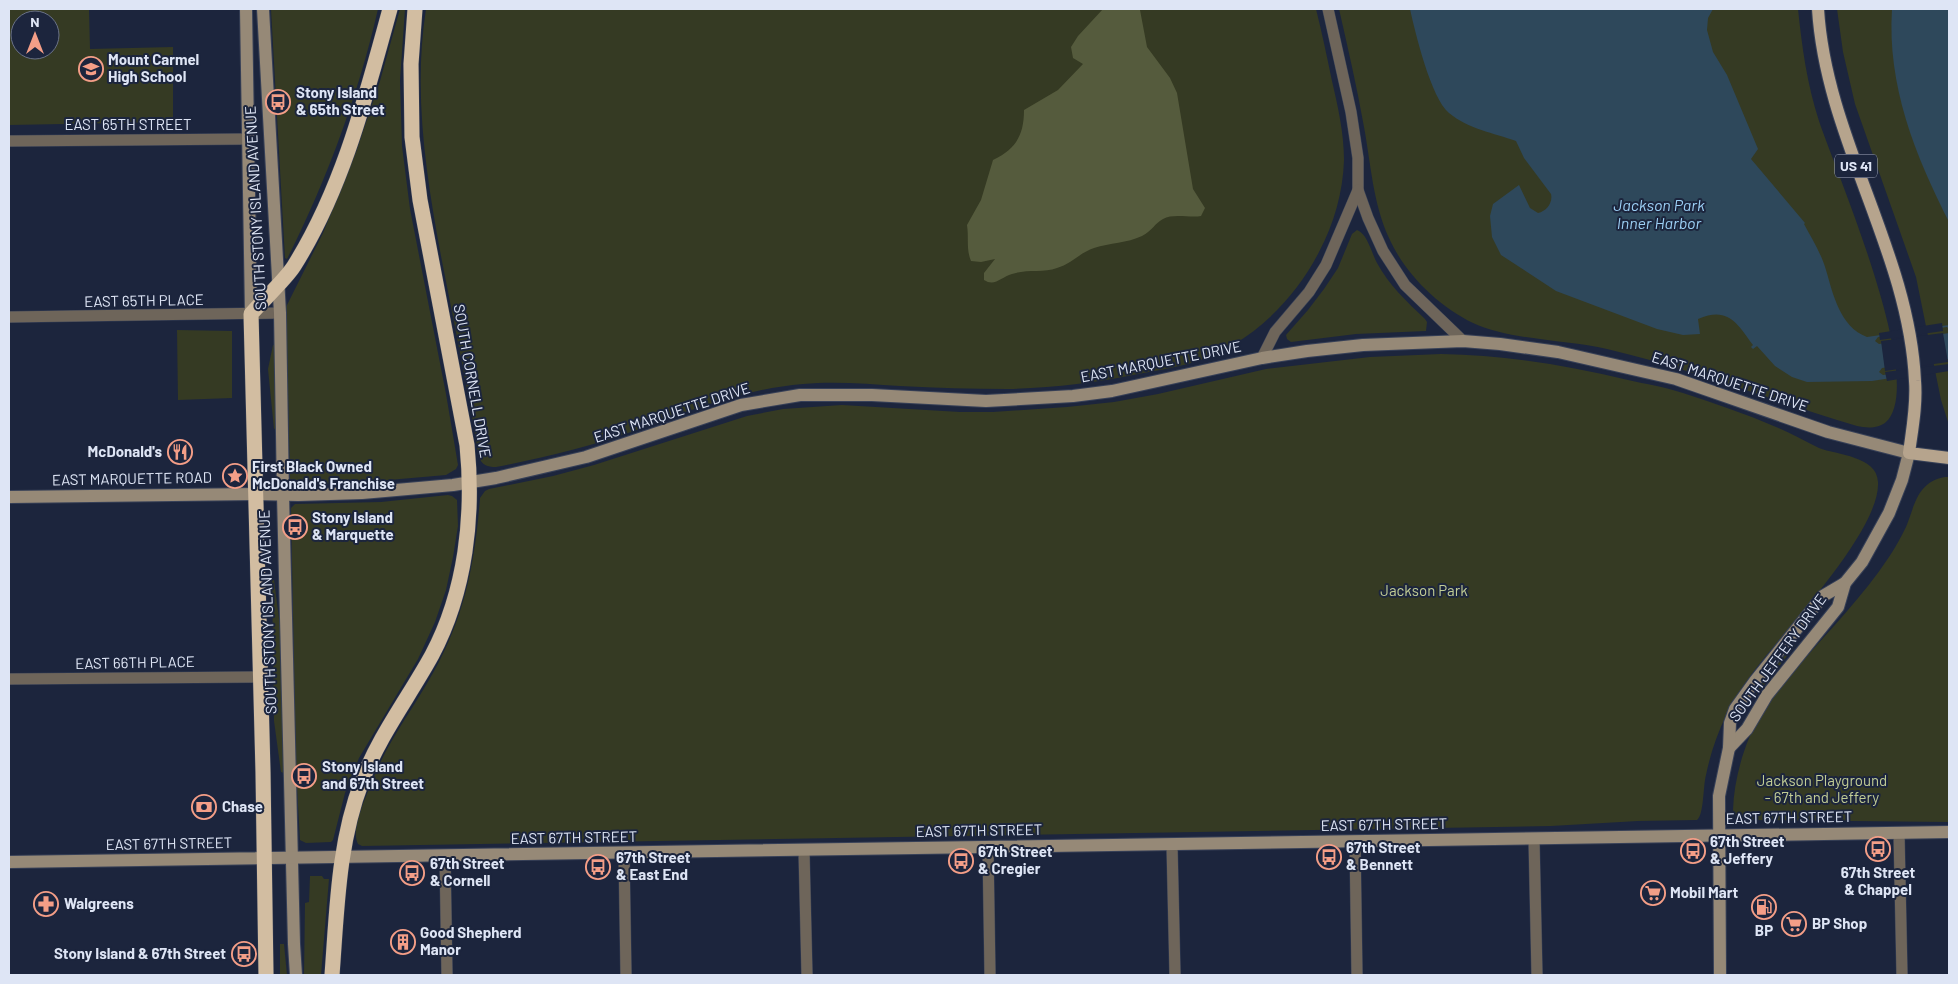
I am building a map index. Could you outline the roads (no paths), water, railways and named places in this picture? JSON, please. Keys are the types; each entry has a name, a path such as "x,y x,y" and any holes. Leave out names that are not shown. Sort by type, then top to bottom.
{"highway":[{"path":"251,314 293,268 333,189 356,129 390,9"},
{"name":"SOUTH CORNELL DRIVE","path":"332,975 342,858 352,810 367,767 379,742 432,654 454,599 468,527 470,483 467,444 420,200 412,137 411,64 414,9"},
{"name":"SOUTH STONY ISLAND AVENUE","path":"251,314 261,676 266,975"}],"main road":[{"name":"US 41","path":"1818,9 1823,53 1838,116 1888,254 1906,320 1916,382 1909,453"},
{"name":"EAST MARQUETTE DRIVE","path":"1909,453 1949,458"}],"street":[{"name":"SOUTH STONY ISLAND AVENUE","path":"246,9 251,314"},
{"name":"SOUTH STONY ISLAND AVENUE","path":"263,9 280,313 296,975"},
{"path":"1328,9 1351,112 1358,158 1358,190 1379,242 1405,285 1463,342"},
{"name":"EAST 65TH STREET","path":"9,141 248,139"},
{"path":"1262,358 1275,332 1309,292 1326,265 1358,190"},
{"name":"EAST 65TH PLACE","path":"9,317 280,313"},
{"name":"EAST MARQUETTE DRIVE","path":"256,494 362,493 470,483 586,457 714,413 770,399 800,395 872,395 986,401 1074,396 1112,391 1262,358 1363,345 1463,342 1500,344 1558,352 1676,379 1844,437 1909,453"},
{"name":"SOUTH JEFFERY DRIVE","path":"1720,975 1719,796 1730,748 1730,723 1735,709 1746,692 1823,596 1845,583 1862,562 1889,513 1902,480 1909,453"},
{"name":"EAST MARQUETTE ROAD","path":"9,497 256,494"},
{"name":"SOUTH JEFFERY DRIVE","path":"1730,748 1747,729 1767,695 1838,607 1845,583"},
{"name":"EAST 66TH PLACE","path":"9,679 261,676"},
{"name":"EAST 67TH STREET","path":"9,862 1949,832"},
{"path":"1899,833 1902,975"},
{"path":"1534,839 1537,975"},
{"path":"1355,842 1357,975"},
{"path":"1172,845 1175,975"},
{"path":"988,848 990,975"},
{"path":"804,850 807,975"},
{"path":"624,853 626,975"},
{"path":"445,856 447,975"}],"water":[{"name":"Jackson Park Inner Harbor","path":"1410,9 1713,9 1708,18 1707,30 1713,52 1727,75 1758,149 1751,159 1805,223 1822,258 1835,299 1844,318 1850,326 1867,337 1949,325 1949,329 1947,327 1878,337 1875,341 1879,344 1949,333 1949,359 1882,368 1879,372 1883,375 1949,366 1949,369 1872,381 1807,382 1792,377 1775,366 1757,346 1753,349 1751,347 1753,345 1742,330 1731,319 1724,316 1717,314 1708,315 1698,319 1700,334 1683,335 1657,329 1556,291 1501,255 1492,237 1490,216 1493,204 1519,185 1530,208 1538,213 1549,206 1551,194 1524,158 1516,141 1464,123 1449,113 1442,105 1430,80"},
{"path":"1892,9 1949,9 1949,222 1925,171 1906,119 1899,93 1894,65"}],"place":[{"name":"Mount Carmel High School","path":"91,69"},
{"name":"Stony Island & 65th Street","path":"278,102"},
{"name":"McDonald's","path":"180,452"},
{"name":"First Black Owned McDonald's Franchise","path":"235,476"},
{"name":"Stony Island & Marquette","path":"295,527"},
{"name":"Stony Island and 67th Street","path":"304,776"},
{"name":"Chase","path":"204,807"},
{"name":"67th Street & Chappel","path":"1878,849"},
{"name":"67th Street & Jeffery","path":"1693,851"},
{"name":"67th Street & Bennett","path":"1329,857"},
{"name":"67th Street & Cregier","path":"961,861"},
{"name":"67th Street & East End","path":"598,867"},
{"name":"67th Street & Cornell","path":"412,873"},
{"name":"Mobil Mart","path":"1653,893"},
{"name":"Walgreens","path":"46,904"},
{"name":"BP","path":"1764,907"},
{"name":"BP Shop","path":"1794,924"},
{"name":"Good Shepherd Manor","path":"403,942"},
{"name":"Stony Island & 67th Street","path":"244,954"}],"park label":[{"name":"Jackson Park","path":"1424,591"},
{"name":"Jackson Playground - 67th and Jeffery","path":"1822,790"}]}
